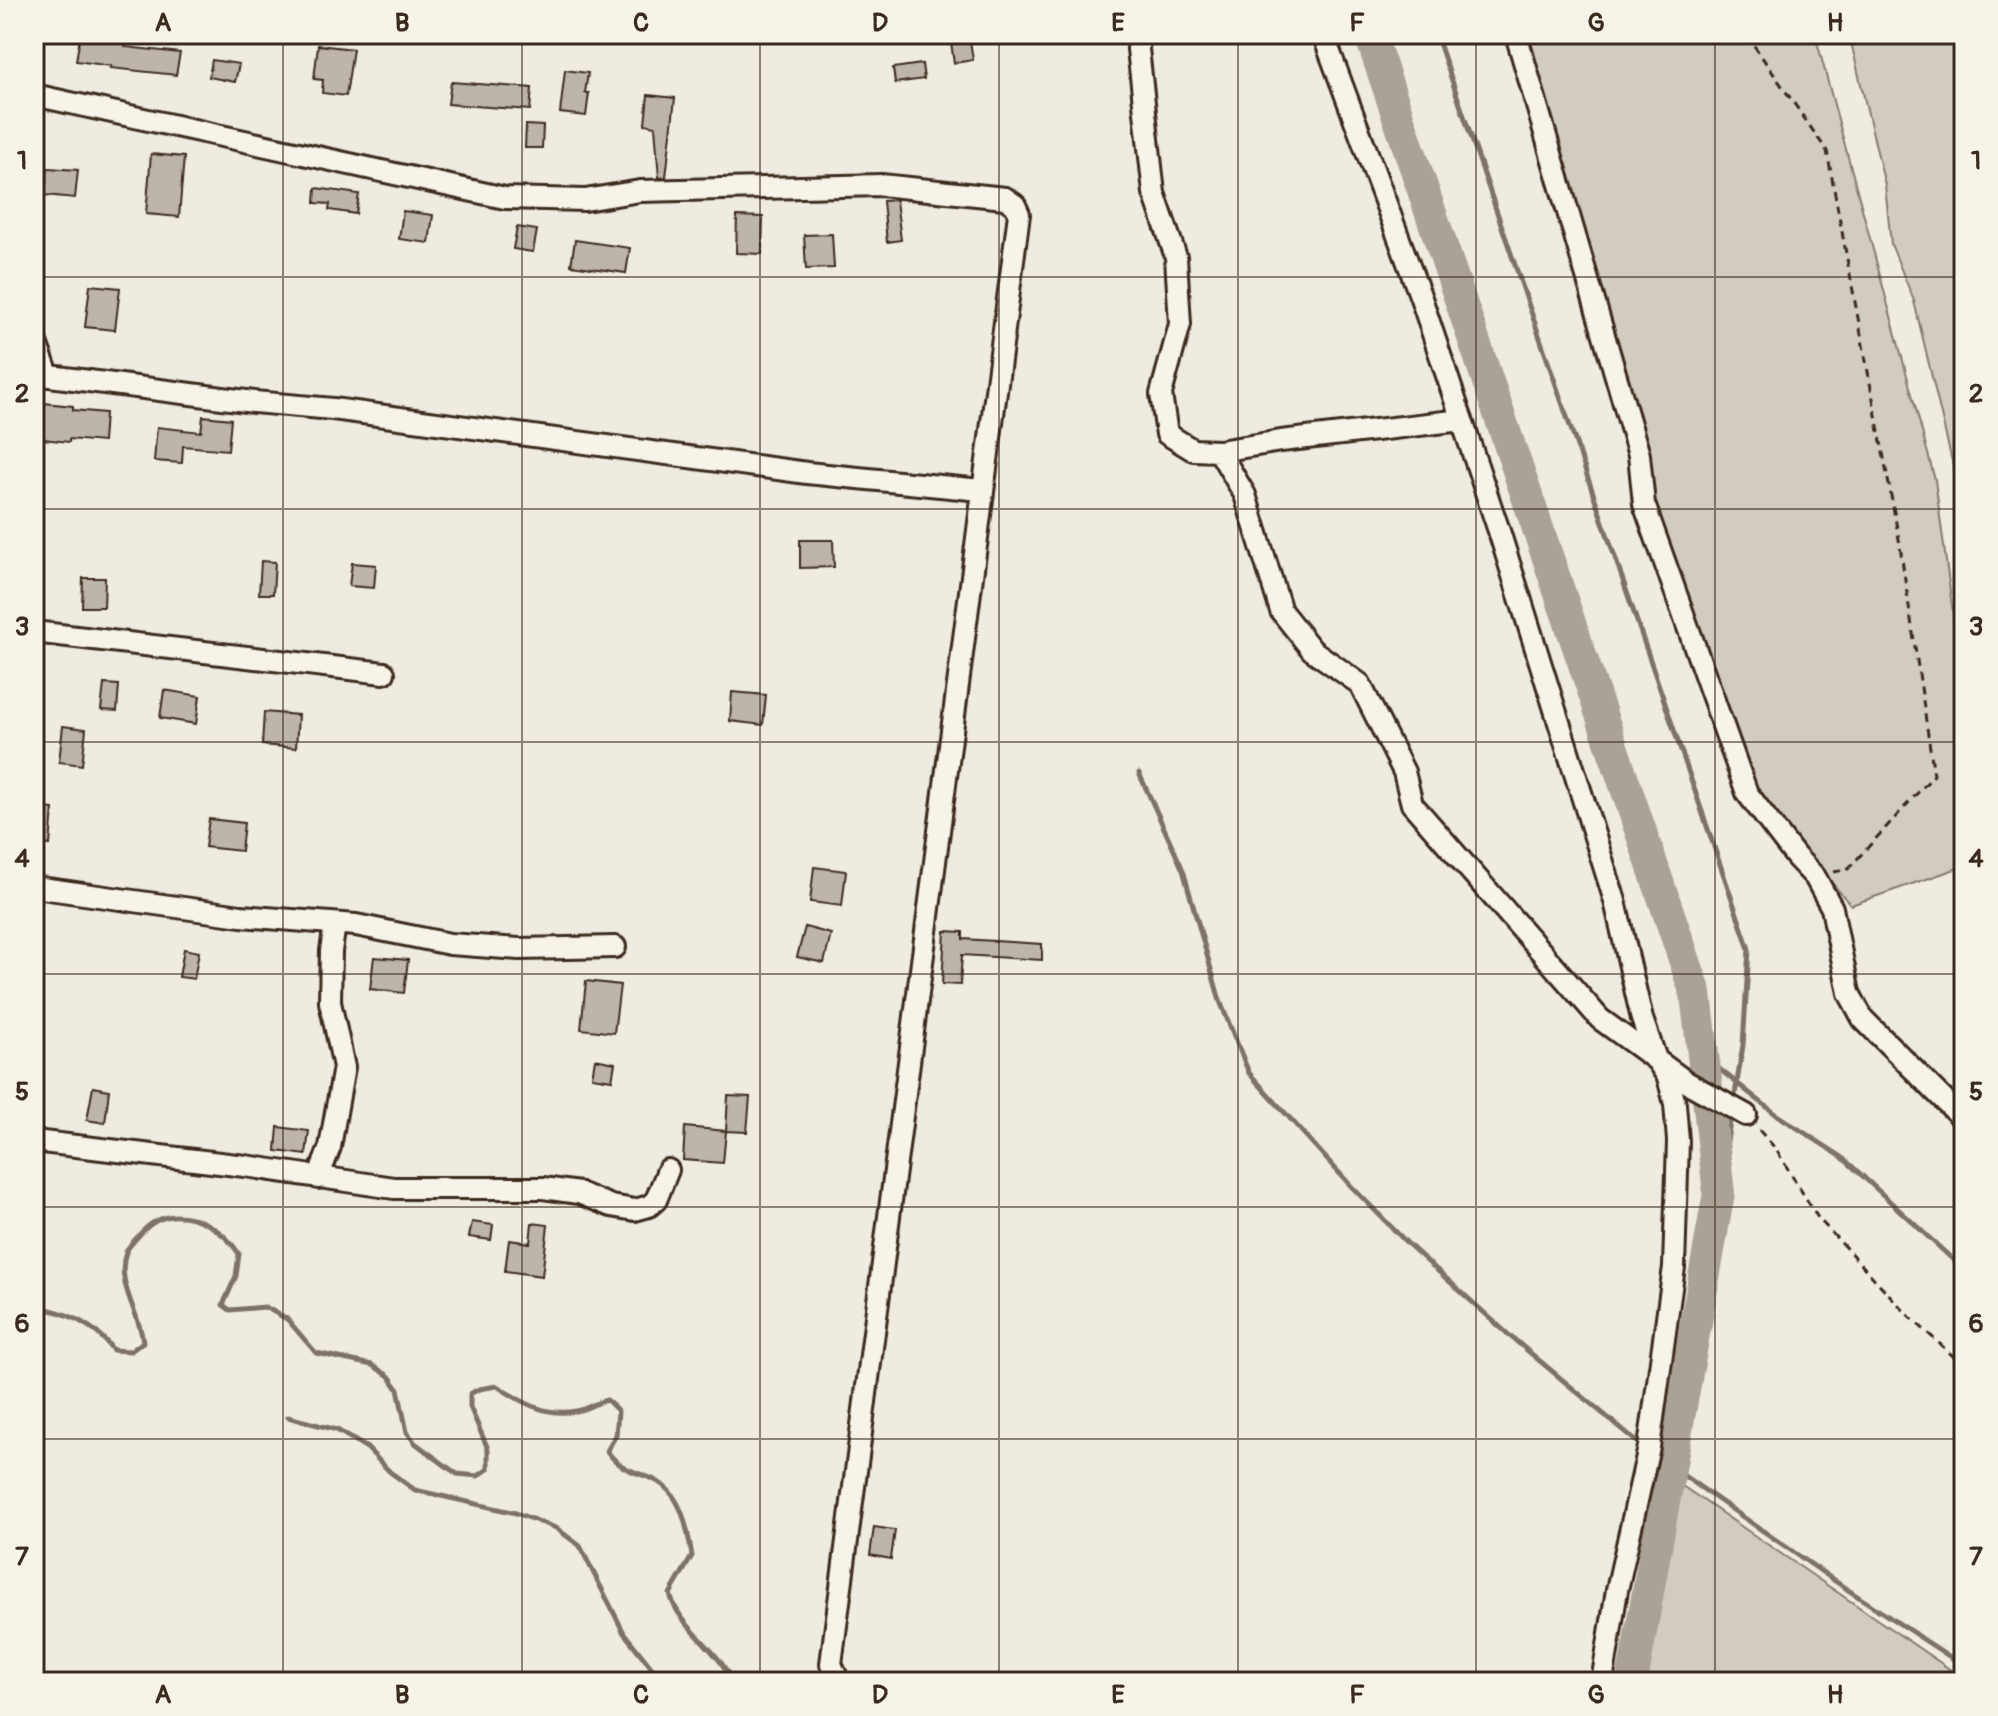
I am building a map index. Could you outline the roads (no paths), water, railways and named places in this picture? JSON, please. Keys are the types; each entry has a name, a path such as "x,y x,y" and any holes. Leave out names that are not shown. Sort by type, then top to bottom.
{"street":[{"path":"1139,34 1138,49 1154,193 1176,257 1178,284 1180,324 1161,394 1167,434 1193,450 1219,451 1462,420"},
{"path":"1323,34 1421,298 1462,420 1615,901 1642,1019 1656,1059 1668,1077 1675,1104 1678,1155 1674,1267 1649,1447 1617,1590 1602,1682"},
{"path":"1516,34 1639,455 1644,504 1747,793 1815,877 1832,908 1849,993 1863,1019 1964,1120"},
{"path":"34,95 505,198 585,200 640,191 881,185 1005,198 1015,205 1019,214 831,1664 839,1682"},
{"path":"34,337 41,374 254,402 333,409 807,473 981,490"},
{"path":"1219,451 1245,495 1281,611 1312,650 1360,684 1404,772 1412,804 1600,1019 1688,1083 1746,1115"},
{"path":"34,632 384,673"},
{"path":"34,887 241,916 356,925 450,944 519,949 615,947"},
{"path":"318,1178 330,1147 344,1067 330,1002 335,924"},
{"path":"34,1141 245,1166 394,1188 543,1188 579,1193 611,1206 635,1210 649,1206 656,1200 668,1170"}],"waterway":[{"path":"1370,34 1696,994 1719,1193 1632,1682"},
{"path":"1436,34 1749,949 1743,1045 1734,1101"},
{"path":"1139,773 1183,870 1220,1001 1249,1073 1408,1244 1510,1336 1643,1447"},
{"path":"1703,1056 1777,1115 1842,1157 1964,1270"},
{"path":"1719,1193 1731,1115"},
{"path":"34,1307 78,1320 97,1333 113,1350 131,1351 143,1342 126,1286 123,1264 126,1252 153,1223 166,1217 194,1218 219,1232 239,1254 236,1276 223,1305 230,1310 265,1307 287,1319 316,1353 372,1365 389,1376 398,1389 407,1432 415,1443 457,1474 478,1476 488,1469 488,1449 470,1407 470,1394 479,1389 497,1386 525,1403 554,1412 580,1410 607,1400 618,1411 616,1435 607,1451 625,1468 648,1477 668,1490 680,1509 692,1556 670,1594 682,1617 718,1658 732,1682"},
{"path":"288,1417 337,1430 367,1448 390,1472 415,1490 516,1513 556,1528 580,1546 624,1633 663,1682"},
{"path":"1654,1455 1845,1588 1964,1666"}]}
